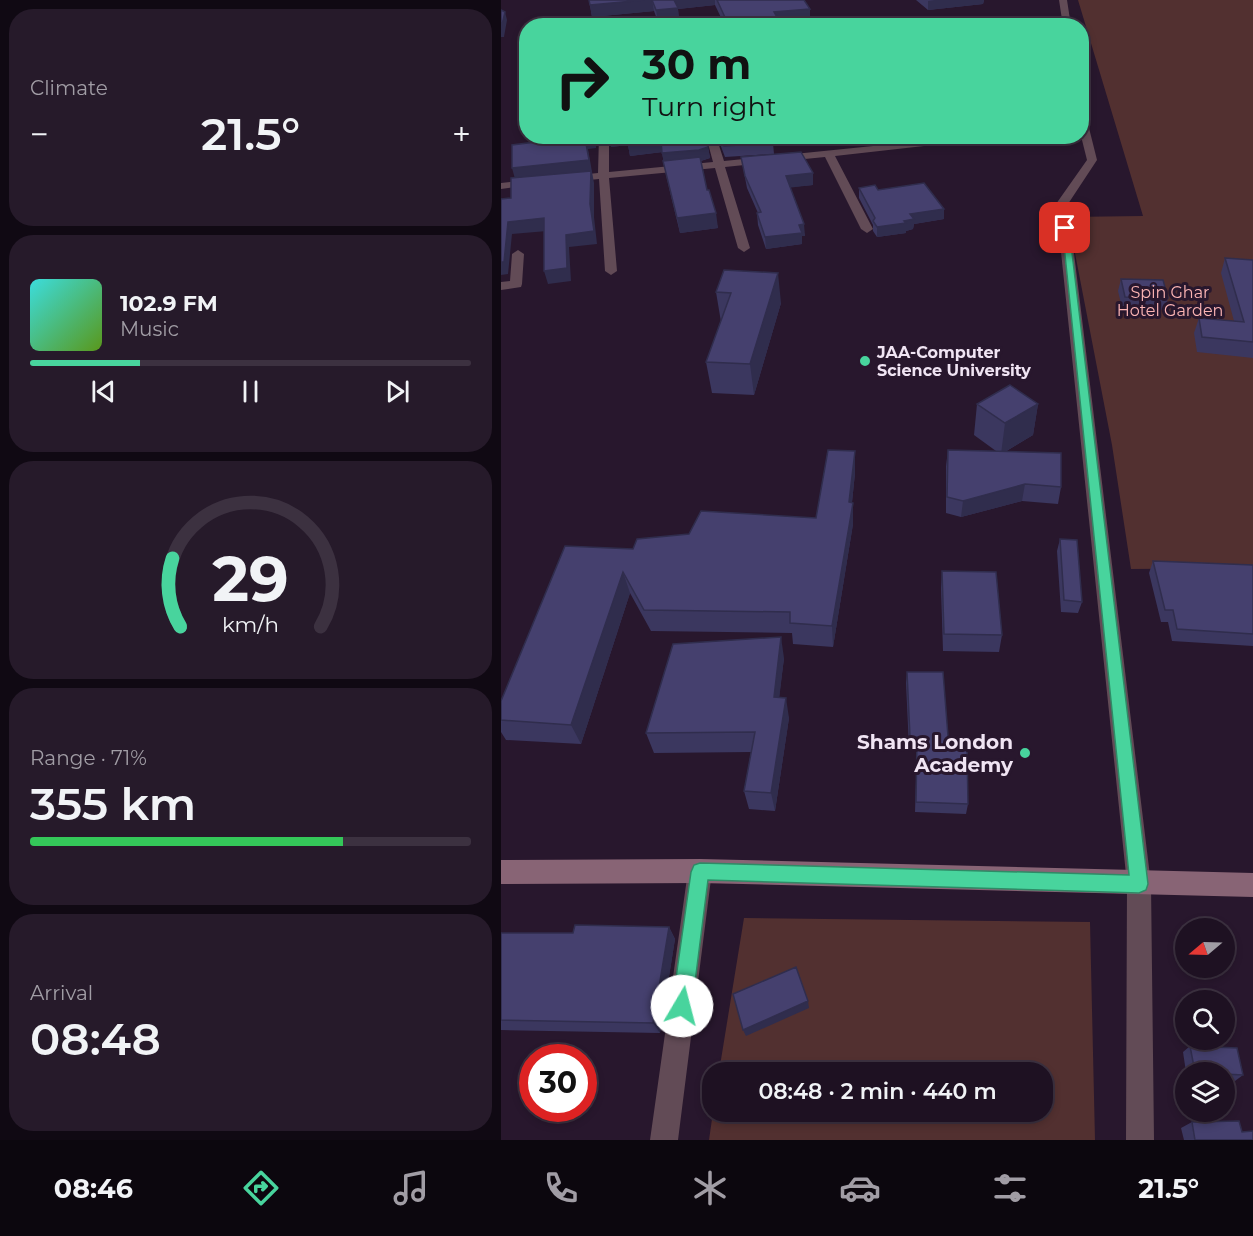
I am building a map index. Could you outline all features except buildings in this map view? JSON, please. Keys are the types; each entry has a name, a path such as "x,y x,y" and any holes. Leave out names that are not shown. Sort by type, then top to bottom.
{"street":[{"path":"1063,0 1066,18"},
{"path":"603,144 611,271"},
{"path":"714,144 744,248"},
{"path":"501,186 928,144"},
{"path":"1087,144 1092,160 1062,204 1139,884 1140,1140"},
{"path":"829,154 867,229"},
{"path":"501,286 516,284 517,254"},
{"path":"501,872 700,872 1253,885"},
{"path":"664,1140 700,872"}],"green space":[{"name":"Spin Ghar Hotel Garden","path":"1078,0 1253,0 1253,568 1131,569 1112,445 1068,217 1143,216 1089,37 1089,18 1083,18"},
{"path":"744,918 1090,922 1095,1140 709,1140 712,1122 1053,1122 1053,1062 721,1062"}],"place":[{"name":"JAA-Computer Science University","path":"865,361"},
{"name":"Shams London Academy","path":"1025,753"}],"route":[{"path":"682,1006 700,872 1139,884 1065,228"}]}
